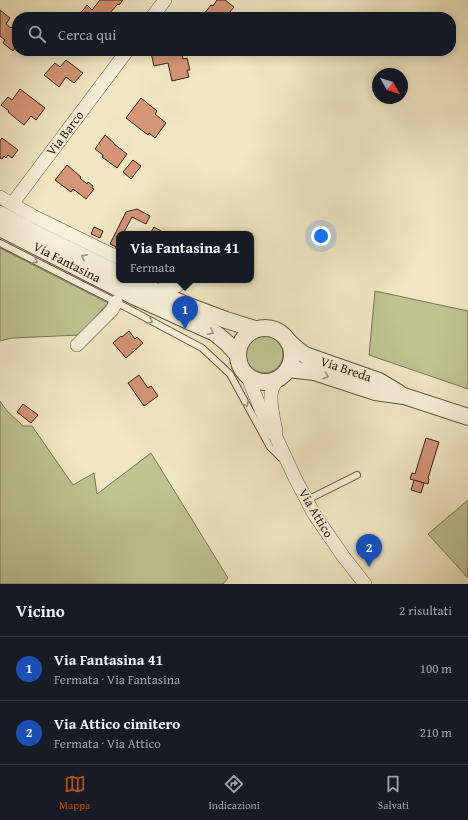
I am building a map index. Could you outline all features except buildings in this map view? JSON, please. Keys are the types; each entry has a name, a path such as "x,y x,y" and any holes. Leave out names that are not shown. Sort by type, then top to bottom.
{"street":[{"path":"156,12 165,0"},
{"name":"Via Barco","path":"6,209 122,56"},
{"path":"0,197 6,209 33,216 116,257"},
{"name":"Via Fantasina","path":"6,209 33,232 116,273"},
{"name":"Via Fantasina","path":"0,228 131,295 214,333 227,343 237,354"},
{"path":"138,283 186,305 255,329"},
{"path":"170,283 177,286"},
{"path":"77,345 112,310 116,302"},
{"name":"Via Breda","path":"255,329 267,327 281,332 289,342 306,355 379,381 404,396"},
{"path":"247,375 239,364 237,354 239,345 246,335 255,329"},
{"path":"283,374 292,358 292,350 289,342"},
{"name":"Via Breda","path":"247,375 256,381 266,382 283,374 314,372 375,392 404,396 468,417"},
{"name":"Via Attico","path":"276,437 271,403 272,390 283,374"},
{"name":"Via Attico","path":"247,375 268,427 276,437 314,514 343,556 365,584"}],"lane":[{"path":"0,243 202,348 230,374 270,447 290,466"},
{"path":"307,500 357,475"}],"green space":[{"path":"0,248 108,303 80,335 12,338 0,341"},
{"path":"375,291 468,311 468,389 369,355"},
{"path":"264,335 274,338 280,344 283,354 280,364 274,370 264,373 254,370 248,364 245,354 248,344 254,338"},
{"path":"0,401 7,411 23,426 32,426 73,485 94,473 97,494 151,453 228,578 223,584 0,584"},
{"path":"468,500 468,578 428,534"}],"place":[{"name":"Via Fantasina 41","path":"185,329"},
{"name":"Via Attico cimitero","path":"369,567"}]}
